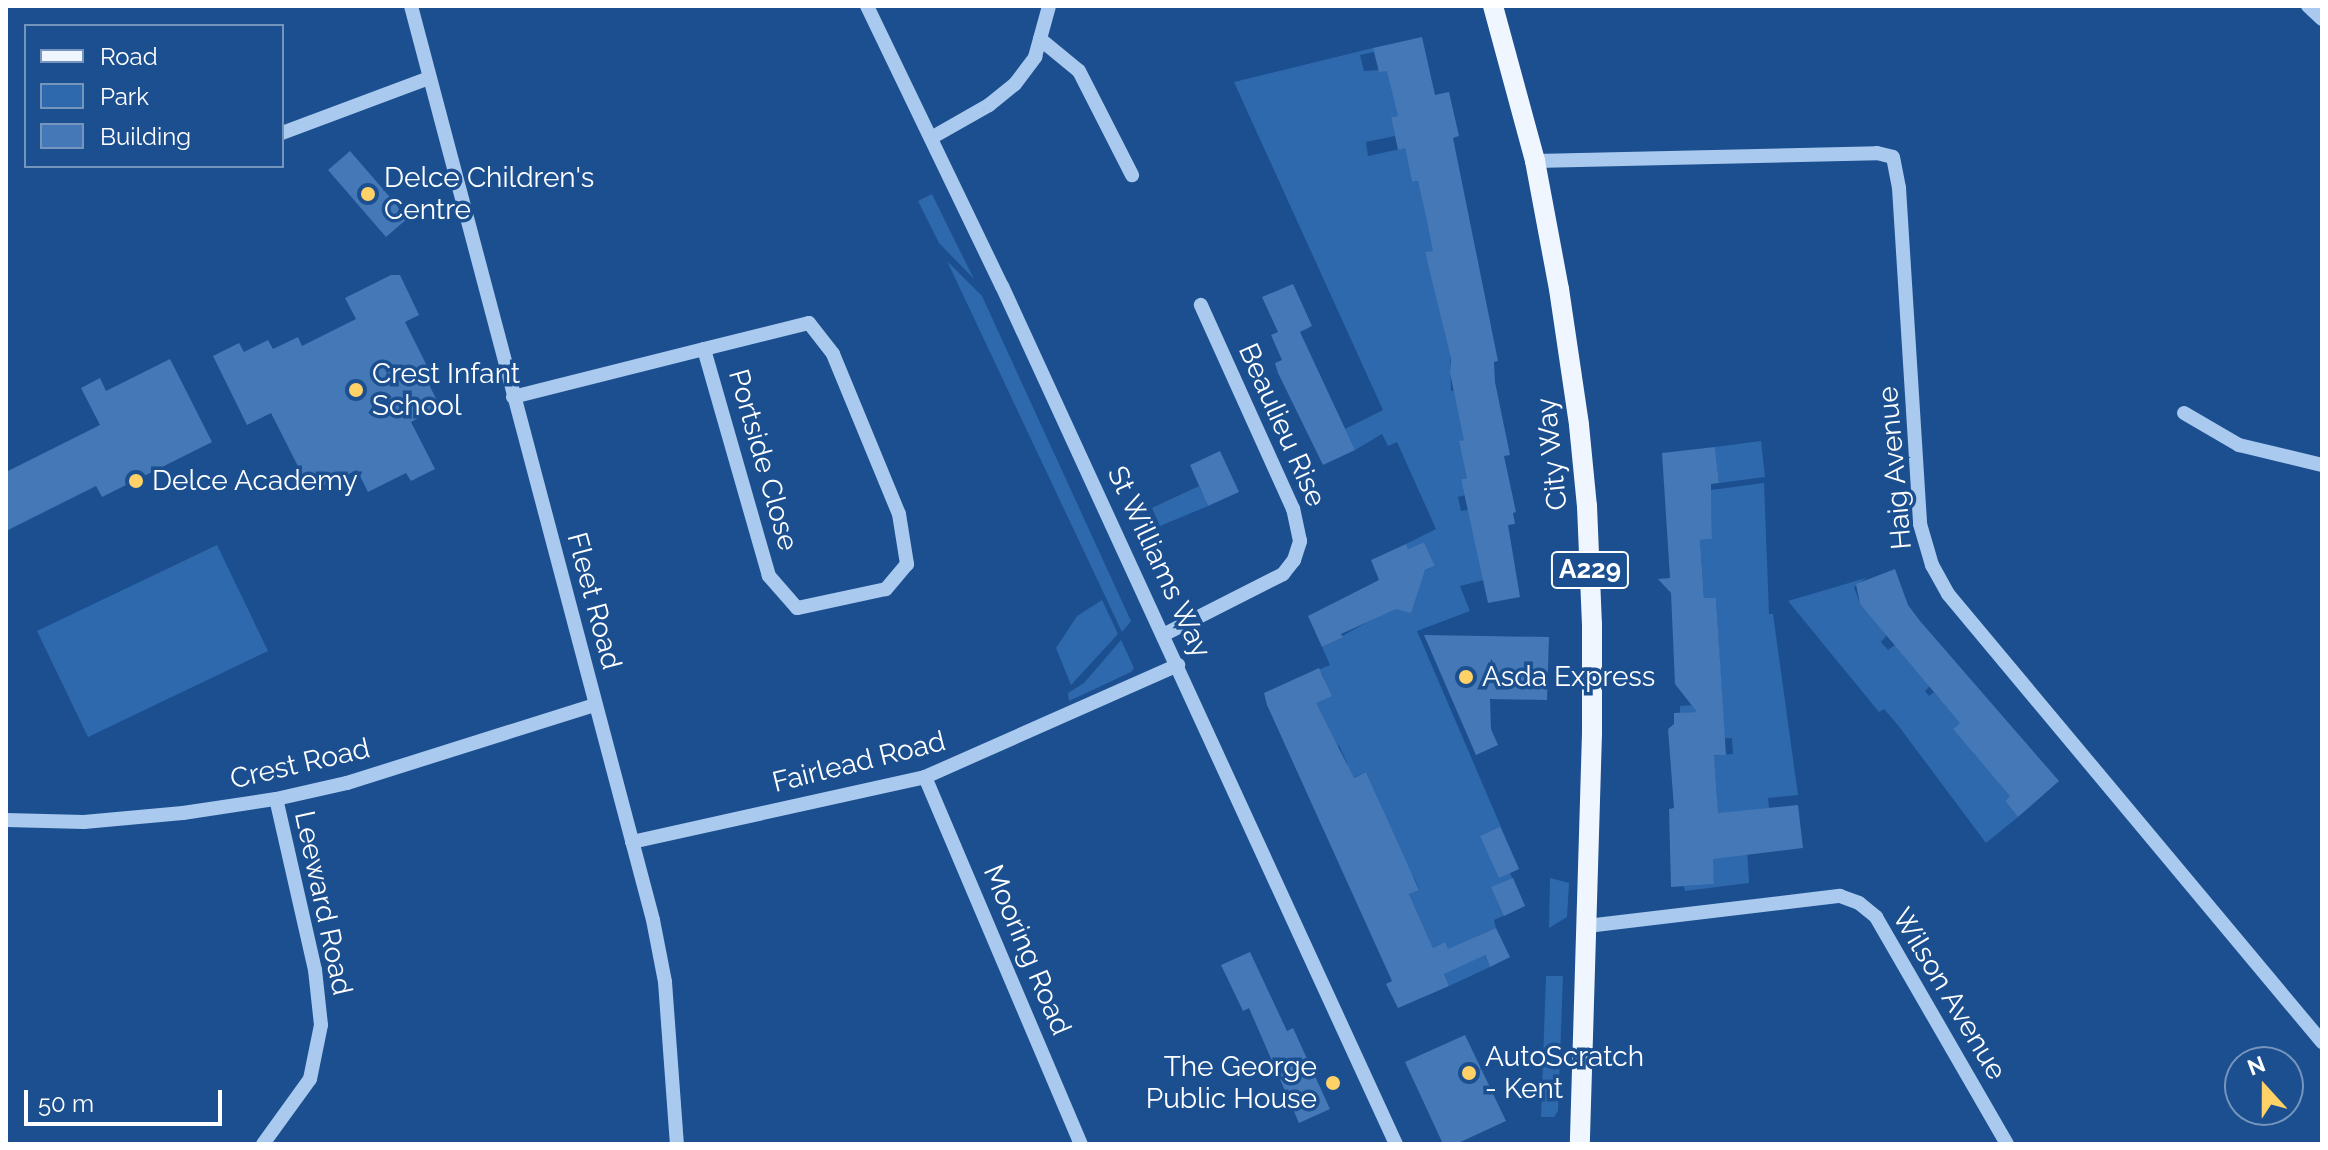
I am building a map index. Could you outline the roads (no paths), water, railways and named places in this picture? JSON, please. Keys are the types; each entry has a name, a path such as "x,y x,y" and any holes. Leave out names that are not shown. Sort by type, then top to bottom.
{"main road":[{"name":"City Way","path":"1493,6 1535,161 1566,330 1587,506 1592,624 1580,1144"}],"street":[{"name":"Fleet Road","path":"411,6 632,842 665,982 677,1144"},
{"name":"St Williams Way","path":"867,6 1178,665 1396,1144"},
{"path":"931,138 1007,92 1031,64 1049,6"},
{"path":"2308,6 2322,19"},
{"path":"1040,39 1079,71 1132,175"},
{"path":"284,132 429,78"},
{"name":"Haig Avenue","path":"1535,161 1868,153 1893,157 1897,165 1900,202 1920,524 1932,565 1948,594 2322,1042"},
{"name":"Beaulieu Rise","path":"1163,635 1283,574 1294,560 1300,541 1289,500 1201,305"},
{"name":"Portside Close","path":"513,397 704,349 809,323 833,354 899,514 907,564 886,589 797,608 769,576 704,349"},
{"path":"2184,413 2239,445 2322,465"},
{"name":"Fairlead Road","path":"632,842 925,777 1178,665"},
{"name":"Crest Road","path":"6,820 84,822 183,813 276,799 347,783 595,705"},
{"name":"Mooring Road","path":"925,777 1081,1144"},
{"name":"Leeward Road","path":"263,1144 310,1079 321,1025 315,970 276,799"},
{"name":"Wilson Avenue","path":"1587,926 1840,896 1859,903 1876,917 2007,1144"}],"place":[{"name":"Delce Children's Centre","path":"368,194"},
{"name":"Crest Infant School","path":"356,390"},
{"name":"Delce Academy","path":"136,481"},
{"name":"Asda Express","path":"1466,677"},
{"name":"AutoScratch - Kent","path":"1469,1073"},
{"name":"The George Public House","path":"1333,1083"}]}
